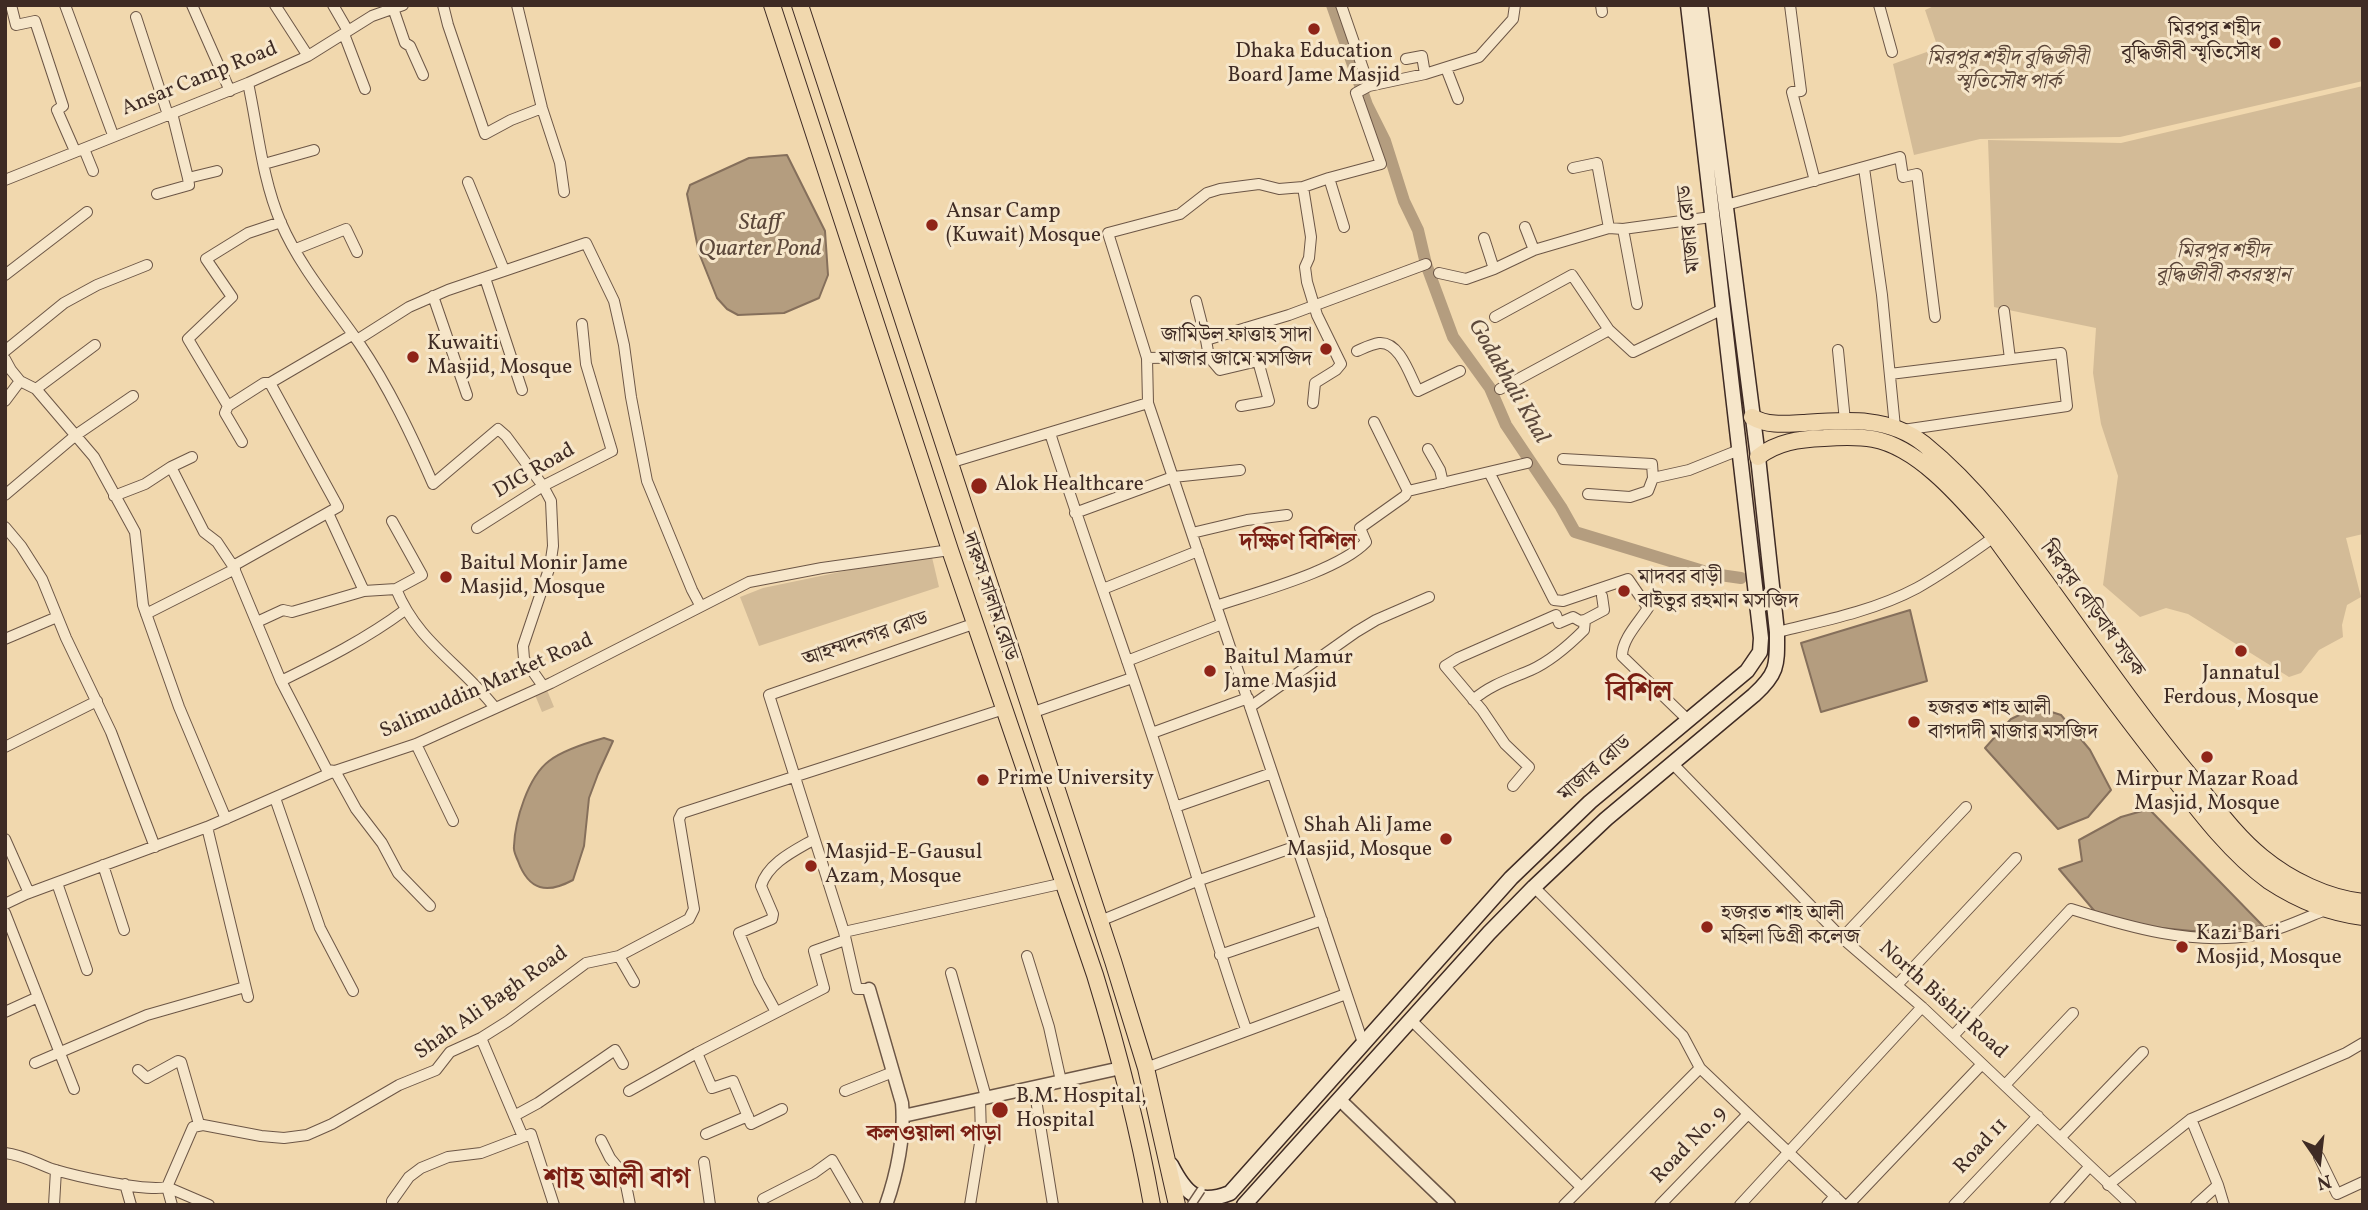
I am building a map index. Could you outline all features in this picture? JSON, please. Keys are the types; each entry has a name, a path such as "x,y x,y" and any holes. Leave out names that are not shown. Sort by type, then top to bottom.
{"main road":[{"name":"দারুস সালাম রোড","path":"772,5 950,550 1107,1013 1144,1161 1152,1205"},
{"name":"দারুস সালাম রোড","path":"800,5 1100,920 1146,1068 1177,1205"},
{"name":"মাজার রোড","path":"1244,1205 1489,933 1534,887 1606,819 1772,676 1777,656 1777,632 1758,457 1744,418 1721,310 1688,5"},
{"name":"মাজার রোড","path":"1220,1205 1511,877 1590,802 1746,671 1760,652 1761,638 1740,455 1744,418 1726,205 1700,5"},
{"path":"1710,213 1726,205"},
{"name":"মিরপুর বেড়িবাধ সড়ক","path":"1744,418 1766,424 1845,421 1883,423 1899,429 1969,508 1995,530 2117,706 2188,797 2241,856 2272,874 2305,901 2326,910 2363,917"},
{"path":"1776,424 1779,444"},
{"name":"মিরপুর বেড়িবাধ সড়ক","path":"1758,457 1779,444 1837,437 1872,439 1904,450 1920,451"},
{"path":"1740,455 1758,457"},
{"path":"1760,652 1777,656"},
{"path":"1746,671 1763,686"},
{"path":"1006,715 1029,707"},
{"path":"1655,748 1672,763"},
{"path":"1590,802 1606,819"},
{"name":"মিরপুর বেড়িবাধ সড়ক","path":"2272,874 2334,896 2363,902"},
{"path":"1325,1086 1339,1099"},
{"path":"1167,1157 1183,1186 1198,1198 1206,1200 1230,1193"}],"street":[{"path":"11,5 16,25 35,21 63,106 57,110 93,171"},
{"path":"65,5 113,135"},
{"path":"192,5 230,91"},
{"path":"275,5 308,56"},
{"path":"333,5 346,32 365,89"},
{"name":"Ansar Camp Road","path":"5,180 113,135 230,91 308,56 372,16 404,5"},
{"path":"443,5 485,134 542,108"},
{"path":"517,5 542,108 560,163 564,192"},
{"path":"1341,5 1368,87"},
{"path":"1363,1043 1149,403 1147,358 1108,233 1180,214 1207,192 1259,184 1279,189 1303,187 1381,164 1356,93 1368,87 1425,74 1479,57 1513,19 1515,5"},
{"path":"1790,5 1801,91 1792,92 1815,181"},
{"path":"1879,5 1892,52"},
{"path":"393,8 405,43 410,46 423,75"},
{"path":"136,16 170,114 189,185 157,194"},
{"path":"1406,59 1422,56 1425,74"},
{"path":"1446,68 1458,99"},
{"path":"248,83 264,164 281,222 307,270 354,338 406,423 433,484 498,429 543,486 551,501 553,546 550,566 523,646 524,659 543,686"},
{"path":"264,164 314,150"},
{"path":"1726,205 1900,158 1903,177 1917,174 1935,317"},
{"path":"1573,168 1597,163 1609,228"},
{"path":"1864,167 1890,374 1899,429 2067,406 2061,353 1890,374"},
{"path":"188,178 217,171"},
{"path":"1329,178 1344,227"},
{"path":"468,182 504,270"},
{"path":"1303,187 1311,237 1309,258 1305,267 1314,306 1341,364 1315,383 1314,403"},
{"path":"5,275 87,212"},
{"path":"1439,273 1466,279 1534,250 1609,228 1623,229 1710,213"},
{"path":"229,406 188,340 232,297 206,259 248,233 281,222"},
{"path":"1525,227 1534,250"},
{"path":"296,249 346,229 357,252"},
{"path":"1623,229 1637,304"},
{"path":"1483,238 1494,269"},
{"path":"242,442 225,413 229,406 264,383 270,383 433,296 586,243 614,301 647,481 692,590 701,605"},
{"path":"1206,340 1314,306 1426,264"},
{"path":"5,351 64,303 97,285 147,265"},
{"path":"1495,317 1572,275 1609,330 1633,352 1721,310"},
{"path":"485,278 522,390"},
{"path":"433,296 467,395"},
{"path":"1196,301 1209,357 1220,370 1258,361 1269,401 1241,406"},
{"path":"2004,311 2010,359"},
{"name":"DIG Road","path":"477,528 543,486 612,451 586,364 582,324"},
{"path":"1500,389 1609,330"},
{"path":"1357,351 1381,343 1389,345 1400,355 1418,391 1460,371"},
{"path":"36,389 95,345"},
{"path":"1838,350 1845,421"},
{"path":"1147,358 1209,357"},
{"path":"5,359 20,381 36,389 94,457 135,532 146,614 179,708 226,819"},
{"path":"5,401 20,381"},
{"path":"146,614 338,507 270,383"},
{"path":"5,495 76,435 133,396"},
{"path":"949,463 1149,403"},
{"path":"1374,422 1408,491"},
{"path":"1050,433 1152,733 1220,955 1246,1029"},
{"path":"1429,449 1440,470 1443,483"},
{"path":"1653,478 1740,455"},
{"path":"114,496 145,484 192,457"},
{"path":"1563,458 1652,464 1653,478 1648,491 1630,497 1588,494"},
{"path":"1216,606 1336,564 1366,542 1360,528 1405,496 1408,491 1527,463"},
{"path":"171,467 204,532 216,542 234,567 281,681 327,770 335,771 356,809 383,843 398,873 430,906"},
{"path":"1075,513 1173,477 1240,470"},
{"path":"1489,472 1554,600 1563,601 1628,579 1648,608 1624,645 1622,656 1688,720"},
{"path":"328,513 364,591"},
{"path":"1192,533 1287,514"},
{"path":"257,622 282,610 292,612 364,591 396,589 422,575 392,521"},
{"path":"5,527 42,579 97,701 155,848"},
{"path":"1777,632 1851,612 1915,589 1944,572 1995,530"},
{"name":"Salimuddin Market Road","path":"5,904 155,848 335,771 416,744 543,686 749,582 822,568 950,550"},
{"path":"1103,589 1198,551"},
{"path":"396,589 405,610 430,642 495,708"},
{"path":"1513,786 1529,767 1505,744 1445,666 1556,615 1559,623 1573,617 1580,621 1585,620 1604,610 1602,596"},
{"path":"1152,733 1249,703 1376,620 1429,597"},
{"path":"281,681 330,658 381,628 405,610"},
{"path":"5,639 57,617"},
{"path":"1473,700 1487,687 1532,669 1560,652 1584,630 1585,620"},
{"name":"আহম্মদনগর রোড","path":"795,778 769,695 976,623"},
{"path":"1127,661 1223,624"},
{"path":"1029,707 1132,678"},
{"path":"5,747 97,701"},
{"name":"Shah Ali Bagh Road","path":"199,1125 261,1136 284,1138 307,1135 341,1119 399,1085 436,1070 450,1052 481,1038 508,1021 586,962 620,956 689,919 694,904 679,819 682,813 1006,715"},
{"path":"416,744 453,821"},
{"name":"North Bishil Road","path":"1672,763 1842,937 1922,1006 2131,1205"},
{"path":"1175,807 1272,773"},
{"path":"795,778 845,936 857,989 869,989 903,1116 896,1168 886,1205"},
{"path":"275,798 320,928 353,991"},
{"path":"1842,937 1966,807"},
{"path":"35,1063 147,1015 247,992 207,827"},
{"path":"5,839 29,893"},
{"path":"776,1012 759,981 739,933 772,919 773,914 761,887 763,879 781,859 813,840"},
{"path":"1100,920 1297,846"},
{"path":"1897,985 2017,858"},
{"path":"103,866 124,930"},
{"path":"57,883 87,970"},
{"path":"629,1091 824,988 814,951 845,936 1064,883"},
{"path":"1534,887 1683,1036 1700,1068 1846,1205 1982,1064"},
{"path":"1953,1036 2071,909 2126,926 2175,935 2224,939 2255,935 2326,910"},
{"path":"5,914 74,1089"},
{"path":"1220,955 1322,920"},
{"path":"620,956 634,982"},
{"path":"1027,956 1049,1027 1061,1081"},
{"path":"951,973 983,1098 981,1137 970,1205"},
{"path":"1146,1068 1346,993"},
{"path":"5,1012 38,997"},
{"path":"1740,1205 1922,1006"},
{"path":"2005,1085 2073,1013"},
{"path":"1411,1020 1581,1187"},
{"path":"481,1038 523,1138"},
{"path":"2108,1185 2190,1119 2346,1053 2363,1043"},
{"path":"514,1116 615,1051 623,1064"},
{"path":"2061,1137 2143,1052"},
{"path":"697,1053 712,1088 733,1081 751,1124 782,1110"},
{"path":"138,1070 147,1078 178,1061 181,1062 199,1125 193,1127 167,1187 172,1205"},
{"path":"903,1116 1121,1068"},
{"path":"1564,1205 1700,1068"},
{"path":"845,1091 893,1072"},
{"path":"1034,1087 1053,1205"},
{"path":"1339,1099 1449,1205"},
{"name":"Road No. 9","path":"1660,1205 1748,1114"},
{"path":"706,1134 748,1116"},
{"name":"Road 11","path":"1955,1205 2038,1116"},
{"path":"2190,1119 2224,1205"},
{"path":"392,1205 409,1177 421,1168 448,1157 481,1153 531,1135 554,1205"},
{"path":"601,1140 610,1158 624,1175 629,1205"},
{"path":"5,1153 21,1155 56,1170 92,1179 148,1188 167,1187 209,1205"},
{"path":"2319,1157 2337,1194 2363,1182"},
{"path":"763,1199 814,1173 832,1160 858,1205"},
{"path":"704,1162 710,1205"},
{"path":"2055,1205 2089,1167"},
{"path":"54,1205 56,1170"},
{"path":"125,1184 131,1205"},
{"path":"2196,1205 2218,1185"},
{"path":"1191,1205 1201,1190"},
{"path":"1827,1205 1835,1196"}],"green space":[{"name":"মিরপুর শহীদ বুদ্ধিজীবী স্মৃতিসৌধ পার্ক","path":"1936,5 2363,5 2363,81 2120,137 1980,139 1914,155 1893,64 1938,48 1925,10"},
{"name":"মিরপুর শহীদ বুদ্ধিজীবী কবরস্থান","path":"2363,86 2363,534 2346,538 2361,597 2347,605 2342,625 2343,637 2319,650 2301,673 2289,677 2188,614 2166,608 2140,617 2103,585 2118,476 2101,424 2093,373 2096,328 1994,307 1988,140 2121,143"},
{"path":"931,553 939,587 759,646 740,597 763,588"},
{"path":"547,690 554,707 542,712 535,695"}],"water":[{"name":"Staff Quarter Pond","path":"787,155 825,231 828,275 819,298 784,313 738,315 727,309 717,298 699,253 687,194 690,185 749,158"},
{"path":"1910,610 1927,681 1821,712 1801,643"},
{"path":"2036,707 2061,715 2090,750 2111,790 2088,817 2058,829 1985,748 2011,719"},
{"path":"604,738 613,741 589,798 584,846 573,880 547,888 533,884 522,871 514,850 517,824 529,788 542,768 555,757"},
{"path":"2149,809 2263,926 2192,931 2151,927 2097,914 2059,869 2082,861 2079,840 2121,817"}],"waterway":[{"name":"Godakhali Khal","path":"1332,5 1367,105 1385,141 1404,201 1418,230 1426,264 1453,337 1490,388 1506,425 1575,532 1713,574 1741,578"}],"place":[{"name":"Dhaka Education Board Jame Masjid","path":"1314,29"},
{"name":"মিরপুর শহীদ বুদ্ধিজীবী স্মৃতিসৌধ","path":"2275,43"},
{"name":"Ansar Camp (Kuwait) Mosque","path":"932,225"},
{"name":"জামিউল ফাত্তাহ সাদা মাজার জামে মসজিদ","path":"1326,349"},
{"name":"Kuwaiti Masjid, Mosque","path":"413,357"},
{"name":"Alok Healthcare","path":"979,486"},
{"name":"Baitul Monir Jame Masjid, Mosque","path":"446,577"},
{"name":"মাদবর বাড়ী বাইতুর রহমান মসজিদ","path":"1624,591"},
{"name":"Jannatul Ferdous, Mosque","path":"2241,651"},
{"name":"Baitul Mamur Jame Masjid","path":"1210,671"},
{"name":"হজরত শাহ আলী বাগদাদী মাজার মসজিদ","path":"1914,722"},
{"name":"Mirpur Mazar Road Masjid, Mosque","path":"2207,757"},
{"name":"Prime University","path":"983,780"},
{"name":"Shah Ali Jame Masjid, Mosque","path":"1446,839"},
{"name":"Masjid-E-Gausul Azam, Mosque","path":"811,866"},
{"name":"হজরত শাহ আলী মহিলা ডিগ্রী কলেজ","path":"1707,927"},
{"name":"Kazi Bari Mosjid, Mosque","path":"2182,947"},
{"name":"B.M. Hospital, Hospital","path":"1000,1110"}],"district":[{"name":"দক্ষিণ বিশিল","path":"1298,545"},
{"name":"বিশিল","path":"1639,695"},
{"name":"কলওয়ালা পাড়া","path":"934,1136"},
{"name":"শাহ আলী বাগ","path":"617,1182"}]}
